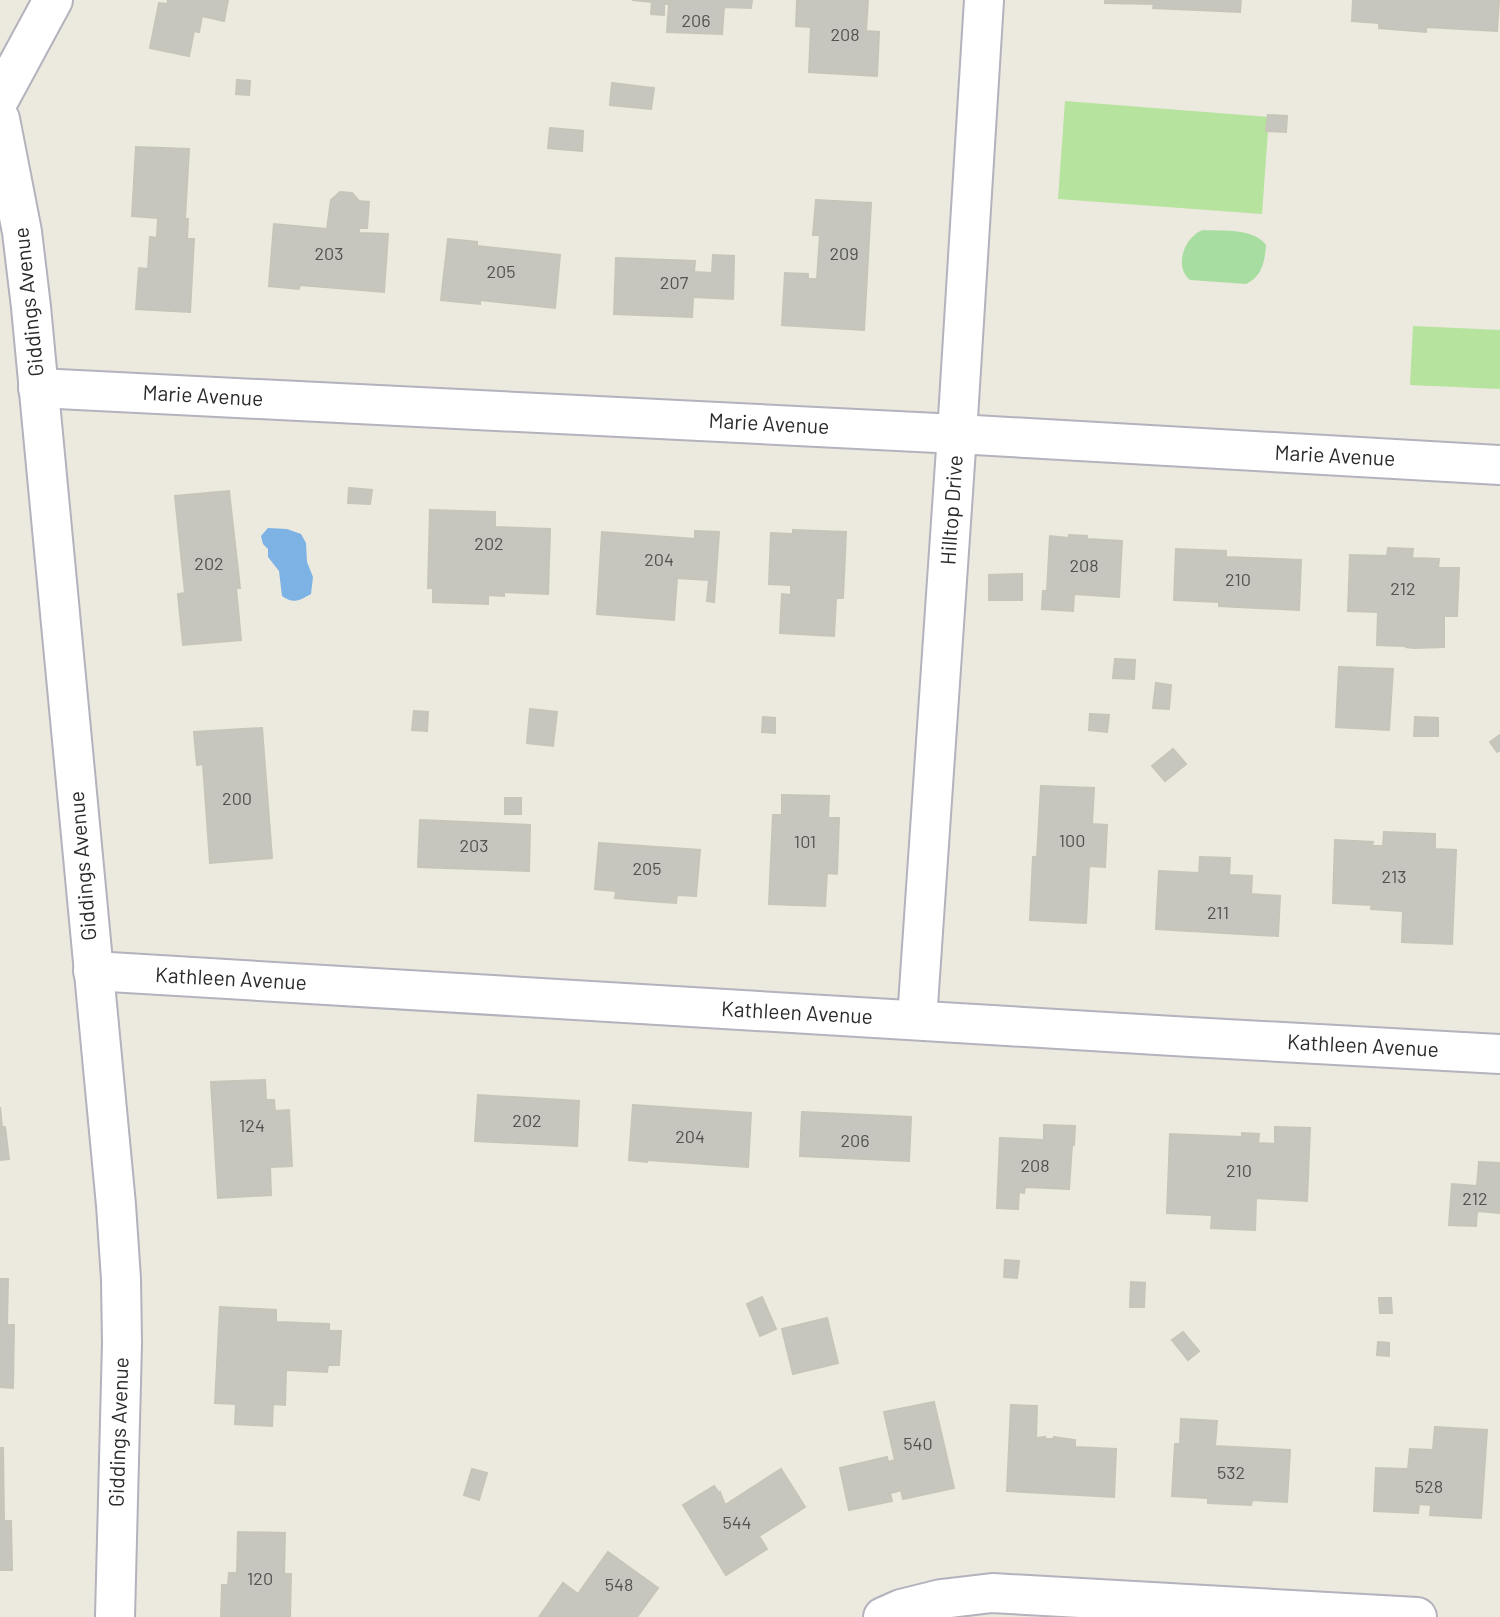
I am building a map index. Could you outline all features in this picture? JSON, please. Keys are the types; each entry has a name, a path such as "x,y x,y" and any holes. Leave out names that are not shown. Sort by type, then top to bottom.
{"street":[{"path":"0,98 52,0"},
{"name":"Hilltop Drive","path":"917,1020 984,0"},
{"name":"Giddings Avenue","path":"0,119 22,232 116,1205 122,1343 115,1617"},
{"name":"Marie Avenue","path":"38,388 957,434 1500,465"},
{"name":"Kathleen Avenue","path":"93,971 1500,1054"},
{"path":"883,1617 901,1609 941,1599 992,1593 1417,1617"}],"green space":[{"path":"1065,101 1269,117 1262,214 1058,199"},
{"path":"1203,230 1246,233 1261,240 1266,245 1266,251 1262,268 1256,277 1246,284 1190,280 1182,267 1183,252 1191,238"},
{"path":"1413,326 1500,330 1500,389 1410,385"}],"water":[{"path":"268,528 287,529 301,534 306,543 307,562 313,577 311,594 296,601 282,596 279,571 268,557 268,549 261,536"}],"building":[{"path":"168,0 228,0 224,21 202,16 199,32 194,31 189,56 150,48 159,3 167,4"},
{"path":"632,0 752,0 751,8 724,7 722,34 667,32 669,4 664,4 664,15 651,14 652,2"},
{"path":"797,0 868,0 866,31 879,32 877,76 809,72 811,27 796,26"},
{"path":"1105,0 1241,0 1240,12 1153,8 1154,4 1105,3"},
{"path":"1353,0 1499,0 1497,31 1426,27 1426,32 1379,28 1379,23 1352,21"},
{"path":"237,80 250,81 249,95 236,94"},
{"path":"612,83 654,88 651,109 610,105"},
{"path":"1268,115 1287,116 1286,132 1266,131"},
{"path":"550,128 583,131 582,151 548,148"},
{"path":"136,147 189,149 185,219 188,219 187,239 194,239 190,312 136,309 139,268 148,269 150,237 157,238 158,218 132,216"},
{"path":"340,192 352,193 359,201 369,202 367,228 359,228 359,233 388,234 384,292 300,285 299,289 269,286 274,224 327,229 331,200"},
{"path":"816,200 871,203 864,330 782,325 785,273 808,274 808,279 817,279 820,235 813,235"},
{"path":"448,239 477,242 477,246 560,255 555,308 480,300 480,304 441,300"},
{"path":"713,255 734,256 733,299 693,297 692,317 614,314 616,258 695,261 694,272 712,273"},
{"path":"349,488 372,490 370,504 348,503"},
{"path":"229,491 240,588 236,588 241,640 183,645 178,594 185,593 175,496"},
{"path":"430,510 495,512 495,527 550,529 548,594 504,592 504,596 488,595 488,604 433,602 433,588 428,588"},
{"path":"793,530 846,532 843,598 836,598 834,636 780,633 782,594 791,595 791,585 769,584 771,533 793,534"},
{"path":"695,531 719,532 714,602 707,601 709,580 677,578 674,620 597,614 602,532 695,539"},
{"path":"1069,535 1122,541 1119,597 1074,594 1073,611 1042,609 1043,591 1047,591 1050,536 1069,538"},
{"path":"1388,548 1413,549 1412,558 1439,559 1438,568 1459,568 1457,616 1444,616 1444,647 1377,645 1378,612 1348,611 1350,555 1387,556"},
{"path":"1176,549 1226,551 1226,557 1301,560 1299,610 1219,606 1219,602 1174,600"},
{"path":"1022,574 1022,600 989,600 989,575"},
{"path":"1115,659 1135,660 1134,679 1113,678"},
{"path":"1339,667 1393,669 1389,730 1336,727"},
{"path":"1156,683 1171,685 1169,709 1153,708"},
{"path":"530,709 557,712 553,746 527,743"},
{"path":"414,711 428,712 427,731 412,730"},
{"path":"1090,714 1109,715 1107,732 1089,730"},
{"path":"763,717 775,718 775,733 762,732"},
{"path":"1415,717 1438,718 1438,736 1414,736"},
{"path":"262,728 272,858 210,863 203,764 197,765 194,732"},
{"path":"1500,735 1500,750 1497,752 1490,742"},
{"path":"1173,749 1186,764 1165,781 1152,766"},
{"path":"1041,786 1094,788 1092,824 1107,825 1105,867 1089,866 1086,923 1030,920 1033,857 1037,857"},
{"path":"782,795 829,796 828,818 839,818 837,874 827,873 825,906 769,904 773,815 782,815"},
{"path":"505,798 521,798 521,814 505,814"},
{"path":"420,820 530,825 529,871 418,867"},
{"path":"1384,832 1435,834 1435,849 1456,850 1452,944 1402,942 1403,911 1371,909 1372,905 1333,903 1335,840 1373,842 1372,846 1383,846"},
{"path":"599,843 700,850 696,896 677,895 676,903 615,898 616,891 595,889"},
{"path":"1200,857 1230,858 1229,875 1252,876 1251,894 1280,896 1278,936 1156,929 1159,871 1199,873"},
{"path":"265,1080 266,1100 274,1100 275,1111 289,1110 292,1166 270,1167 271,1195 218,1198 211,1082"},
{"path":"478,1095 579,1101 577,1146 475,1141"},
{"path":"633,1105 751,1113 748,1167 629,1160"},
{"path":"0,1107 9,1159 0,1160"},
{"path":"802,1112 911,1117 909,1161 800,1156"},
{"path":"1044,1125 1075,1126 1069,1189 1025,1187 1024,1193 1019,1192 1018,1209 997,1208 1000,1138 1044,1140"},
{"path":"1275,1127 1310,1128 1307,1201 1256,1198 1255,1230 1211,1228 1212,1215 1167,1213 1170,1134 1242,1137 1242,1133 1259,1134 1258,1143 1275,1144"},
{"path":"1479,1162 1500,1163 1500,1213 1477,1211 1476,1226 1449,1225 1452,1184 1477,1186"},
{"path":"1005,1260 1019,1261 1017,1278 1004,1277"},
{"path":"0,1279 8,1279 7,1325 14,1325 13,1388 0,1387"},
{"path":"1131,1282 1145,1283 1144,1307 1130,1307"},
{"path":"762,1297 776,1329 760,1336 747,1304"},
{"path":"1379,1298 1391,1298 1392,1313 1380,1313"},
{"path":"220,1307 276,1310 276,1322 329,1324 329,1331 341,1331 339,1365 328,1365 327,1372 286,1370 285,1405 273,1404 272,1426 235,1424 236,1404 215,1403"},
{"path":"827,1318 838,1363 793,1374 782,1329"},
{"path":"1183,1332 1199,1351 1188,1360 1172,1340"},
{"path":"1378,1342 1389,1343 1389,1356 1377,1355"},
{"path":"934,1402 954,1488 903,1499 901,1490 890,1493 892,1501 849,1510 840,1468 887,1457 888,1462 895,1460 884,1412"},
{"path":"1011,1405 1037,1406 1036,1438 1075,1440 1075,1447 1116,1449 1114,1497 1007,1491"},
{"path":"1181,1419 1217,1421 1215,1446 1290,1450 1287,1502 1252,1500 1251,1505 1208,1503 1208,1498 1172,1496 1175,1444 1180,1444"},
{"path":"1435,1427 1487,1430 1481,1518 1430,1515 1431,1505 1419,1504 1418,1513 1374,1511 1376,1468 1408,1469 1410,1449 1433,1450"},
{"path":"0,1448 3,1448 4,1521 11,1521 12,1570 0,1570"},
{"path":"472,1469 487,1473 479,1500 464,1495"},
{"path":"781,1469 805,1507 759,1536 767,1549 726,1575 683,1505 714,1486 720,1492 725,1505"},
{"path":"238,1532 285,1533 284,1574 291,1574 290,1617 221,1617 222,1585 228,1585 229,1573 237,1573"},
{"path":"608,1552 658,1588 637,1617 539,1617 563,1583 578,1594"}]}
